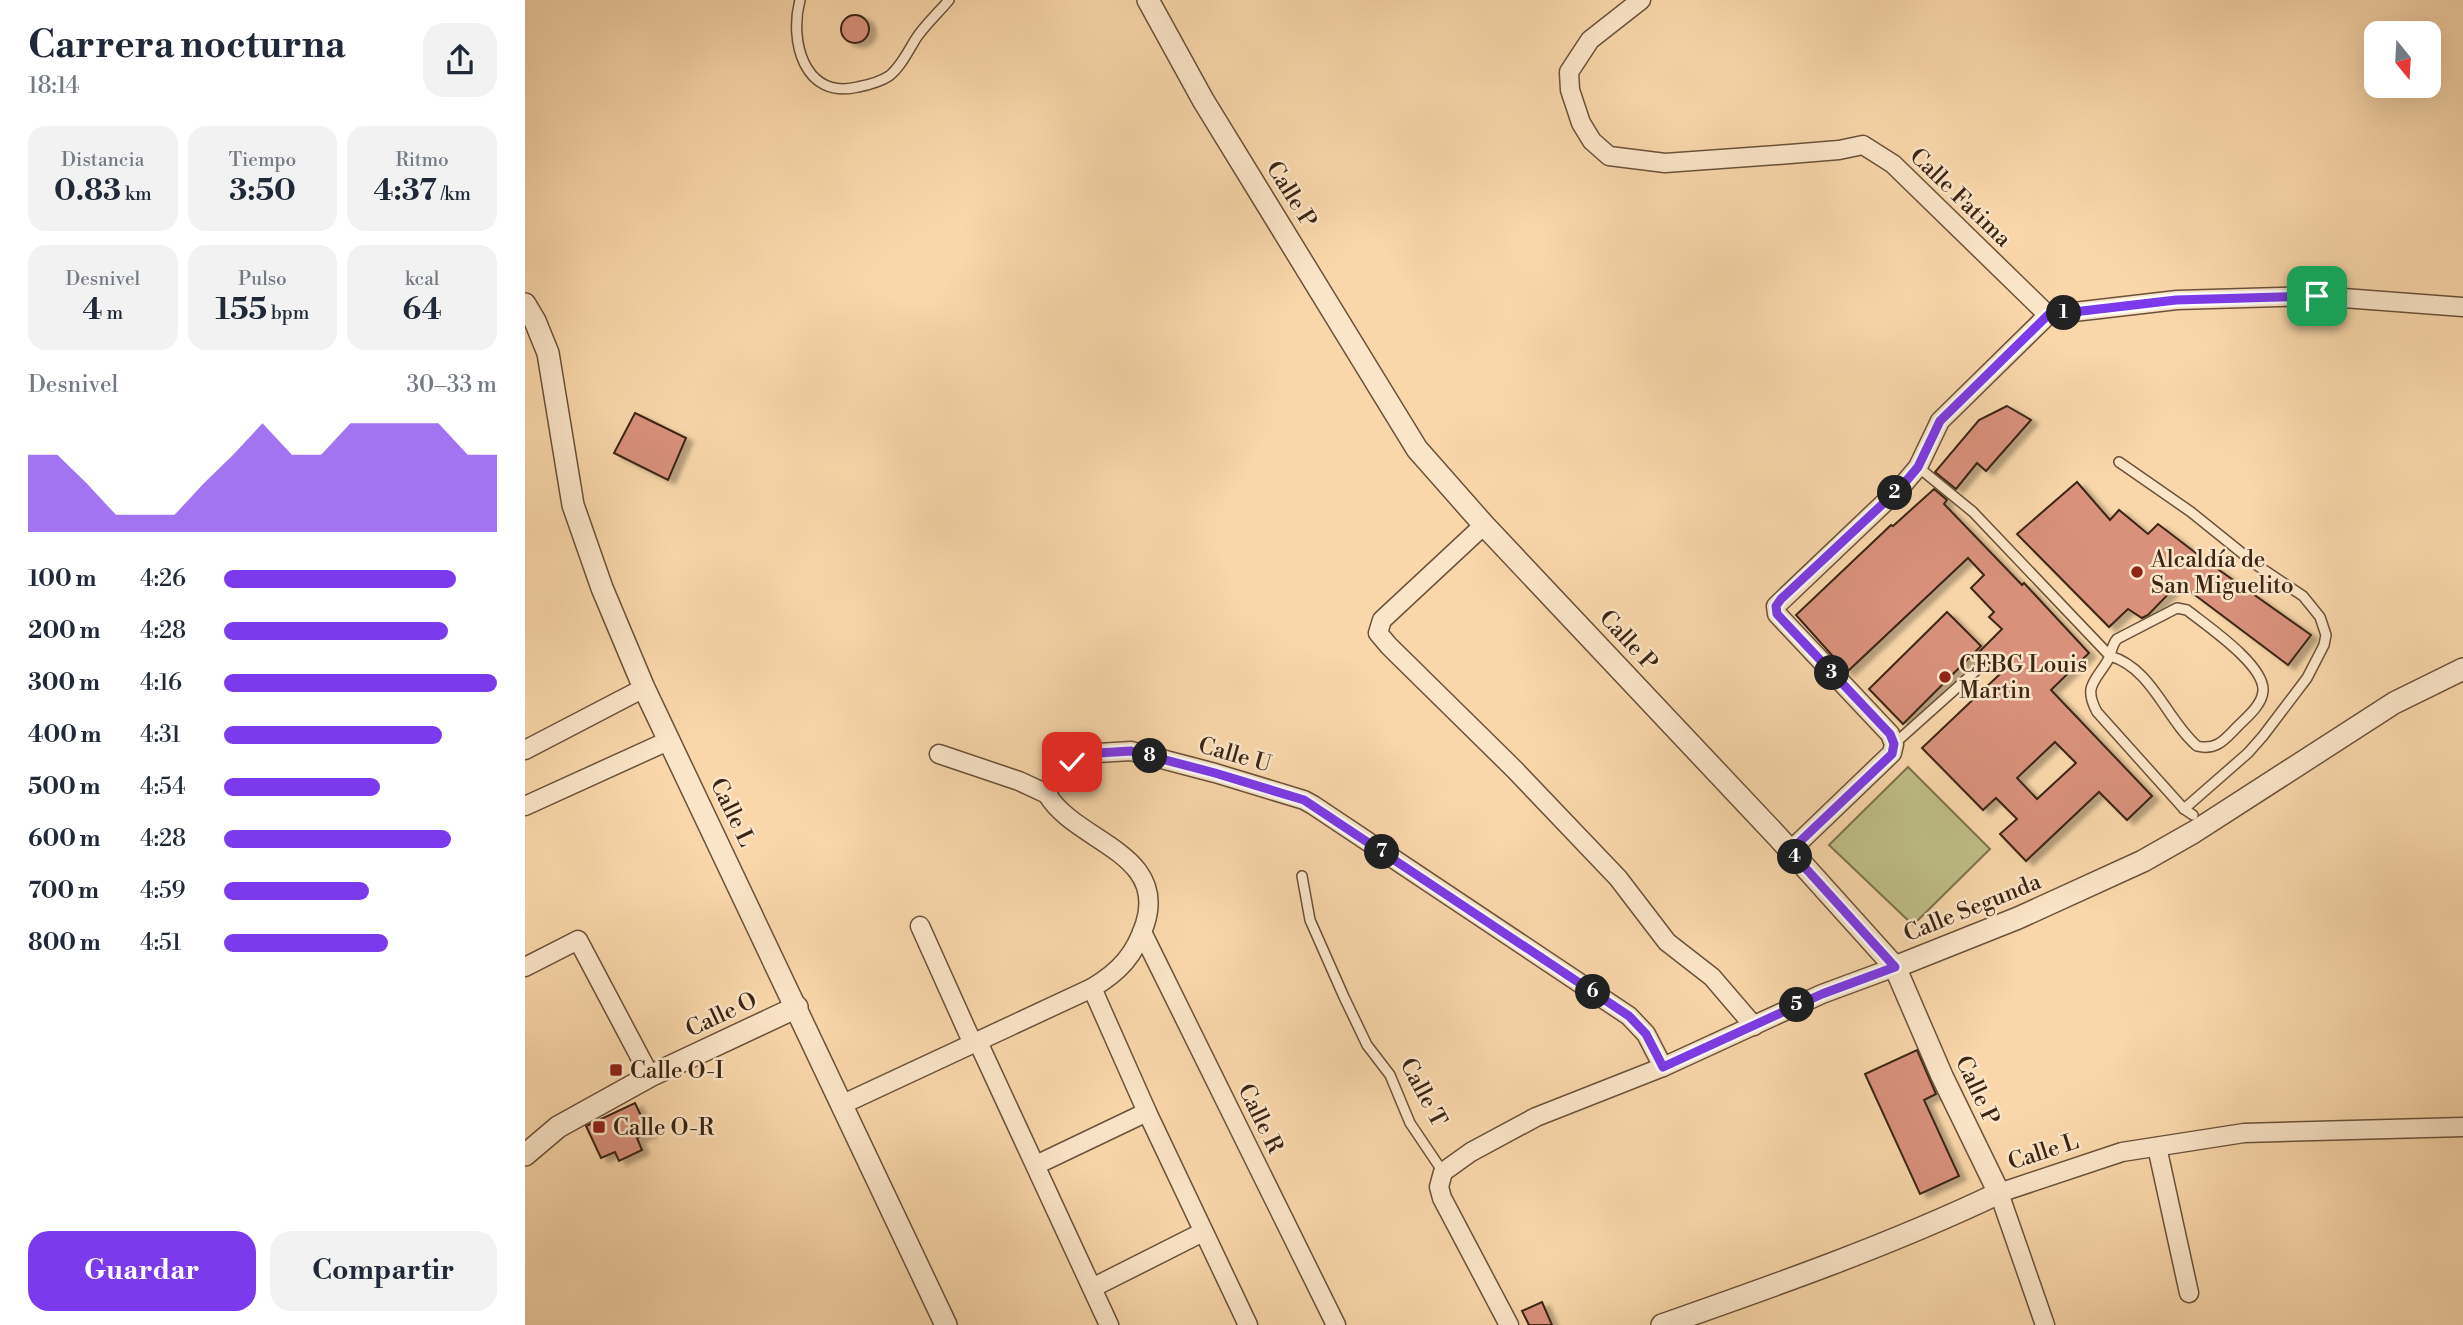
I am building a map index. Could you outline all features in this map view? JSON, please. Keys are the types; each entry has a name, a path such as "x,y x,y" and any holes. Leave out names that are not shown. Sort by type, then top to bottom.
{"street":[{"name":"Calle P","path":"1147,0 1203,100 1417,449 1484,525 1895,967 1942,1076 1999,1193 2045,1325"},
{"name":"Calle Fatima","path":"1641,0 1590,40 1569,72 1570,90 1581,123 1592,141 1609,156 1665,163 1802,153 1863,145 1893,164 2048,315"},
{"path":"1790,851 1892,754 1894,744 1890,734 1777,614 1776,606 1902,486 1918,467 1940,421 2048,315 2176,300 2317,296 2463,307"},
{"name":"Calle L","path":"525,304 548,353 573,505 602,588 645,688 946,1325"},
{"path":"1484,525 1382,621 1378,633 1618,878 1667,942 1712,977 1754,1026"},
{"name":"Calle Segunda","path":"1443,1172 1471,1152 1536,1117 1663,1067 1822,994 2018,918 2143,861 2195,832 2394,703 2463,669"},
{"path":"525,750 645,688"},
{"path":"525,806 670,740"},
{"name":"Calle U","path":"1047,794 1054,778 1062,768 1072,762 1098,753 1131,751 1304,800 1629,1016 1646,1034 1663,1067"},
{"path":"841,1105 1112,976 1124,965 1142,932 1149,911 1149,897 1137,869 1120,853 1064,816 1047,794 1019,780 939,754"},
{"path":"920,926 1036,1165 1109,1325"},
{"name":"Calle R","path":"1142,932 1336,1325"},
{"path":"525,967 578,940 650,1076"},
{"path":"1091,988 1248,1325"},
{"name":"Calle O","path":"525,1155 558,1127 650,1076 797,1007"},
{"path":"1036,1165 1147,1112"},
{"name":"Calle L","path":"1662,1325 1929,1226 1999,1193 2122,1152 2244,1133 2463,1127"},
{"path":"2157,1147 2189,1293"},
{"name":"Calle T","path":"1443,1172 1439,1187 1442,1198 1509,1325"},
{"path":"1092,1288 1203,1232"}],"lane":[{"path":"800,0 795,29 800,55 810,75 831,88 851,89 889,76 918,35 949,0"},
{"path":"2119,462 2191,512 2258,566 2303,596 2320,617 2326,635 2324,645 2307,678 2263,736 2248,753 2184,809"},
{"path":"1918,467 1973,512 2110,656 2123,660 2140,674 2197,746 2206,748 2222,743 2261,699 2263,690 2260,678 2250,663 2187,610 2178,608 2117,639 2110,656 2090,687 2097,712 2184,809 2193,815"},
{"path":"1894,744 1979,668"},
{"name":"Calle T","path":"1302,876 1310,920 1344,997 1367,1045 1390,1075 1410,1123 1443,1172"}],"shaded area":[{"path":"1908,767 1990,849 1913,925 1829,845"}],"building":[{"path":"855,15 865,19 869,29 865,39 855,43 845,39 841,29 845,19"},
{"path":"2007,406 2031,420 1986,471 1977,463 1956,489 1935,472 1979,420"},
{"path":"635,413 686,438 668,480 614,453"},
{"name":"Alcaldía de San Miguelito","path":"2077,482 2110,520 2119,510 2148,534 2158,524 2311,635 2288,665 2179,583 2148,615 2142,618 2128,609 2109,627 2017,534"},
{"path":"1934,489 1947,500 1944,504 2022,585 2024,583 2089,653 2051,690 2152,796 2127,820 2099,792 2026,861 2000,834 2017,819 1996,798 1983,810 1922,748 2000,674 1979,652 2002,629 1989,617 1994,612 1971,588 1984,575 1968,558 1847,672 1796,615","holes":["2055,742 2076,763 2037,799 2017,778"]},
{"path":"1947,612 1981,646 1903,724 1869,689"},
{"path":"1917,1050 1936,1094 1924,1100 1959,1176 1920,1194 1865,1074"},
{"path":"635,1103 649,1133 637,1138 642,1150 619,1161 615,1152 601,1158 586,1126"},
{"path":"1542,1302 1552,1325 1529,1325 1522,1311"}],"place":[{"name":"Alcaldía de San Miguelito","path":"2137,572"},
{"name":"CEBG Louis Martin","path":"1945,677"},
{"name":"Calle O-I","path":"616,1070"},
{"name":"Calle O-R","path":"599,1127"}],"route":[{"path":"1072,762 1098,753 1131,751 1304,800 1629,1016 1646,1034 1663,1067 1822,994 1895,967 1790,851 1892,754 1894,744 1890,734 1777,614 1776,606 1781,599 1902,486 1918,467 1940,421 2048,315 2176,300 2317,296"}]}
